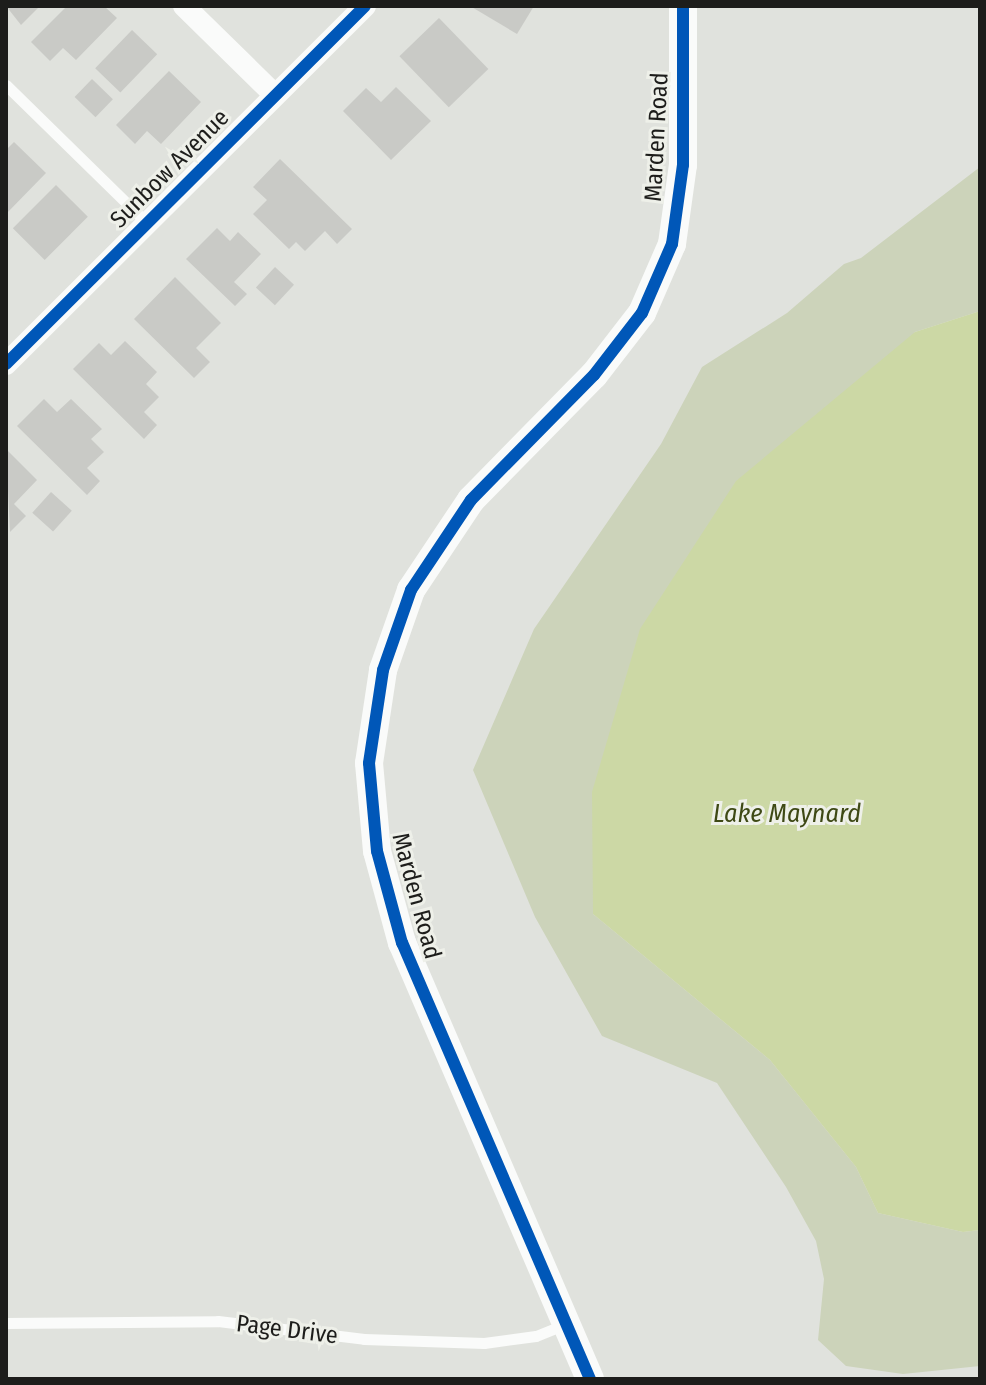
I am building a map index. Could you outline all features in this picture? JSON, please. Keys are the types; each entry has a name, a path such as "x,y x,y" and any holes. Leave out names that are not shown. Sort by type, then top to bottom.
{"street":[{"path":"184,6 275,95"},
{"name":"Sunbow Avenue","path":"6,364 365,6"},
{"name":"Marden Road","path":"590,1379 402,943 377,851 369,763 383,670 411,590 471,500 594,375 642,313 672,244 683,165 683,6"}],"lane":[{"path":"6,85 147,223"},
{"name":"Page Drive","path":"6,1323 218,1321 364,1339 484,1343 536,1336 566,1324"}],"shaded area":[{"path":"980,167 980,311 915,332 593,914 770,1060 856,1167 878,1213 963,1232 980,1230 980,1366 903,1374 846,1366 818,1340 824,1279 816,1241 786,1187 717,1083 602,1036 535,917 473,770 534,629 661,444 702,367 787,313 844,264 861,258"}],"water":[{"name":"Lake Maynard","path":"980,311 980,1230 963,1232 878,1213 856,1167 770,1060 593,914 592,792 640,629 736,481 915,332"}],"building":[{"path":"6,6 40,6 21,25"},
{"path":"67,6 104,6 117,18 76,60 63,48 50,61 31,42"},
{"path":"470,6 534,6 517,34"},
{"path":"439,18 488,69 449,107 399,56"},
{"path":"132,30 157,54 120,92 95,68"},
{"path":"169,71 201,102 161,144 147,131 135,144 116,125"},
{"path":"92,79 113,99 95,117 75,97"},
{"path":"396,87 431,121 391,160 343,111 366,88 381,102"},
{"path":"14,142 46,173 6,214 6,150"},
{"path":"280,159 352,229 337,244 325,231 305,251 296,242 289,249 253,214 267,200 253,187"},
{"path":"56,185 88,217 45,260 13,228"},
{"path":"217,228 230,241 238,232 261,254 234,282 247,294 235,306 186,259"},
{"path":"275,267 294,285 275,305 256,287"},
{"path":"175,277 221,323 196,348 210,362 194,378 134,319"},
{"path":"125,341 157,372 146,384 159,397 144,412 157,425 144,439 73,369 99,343 111,355"},
{"path":"44,399 57,412 71,399 102,429 91,439 104,452 87,468 100,481 87,495 17,426"},
{"path":"6,449 37,480 14,504 26,516 10,532"},
{"path":"51,492 72,511 53,532 32,513"}],"cycle path":[{"path":"6,364 365,6"},
{"path":"590,1379 402,943 377,851 369,763 383,670 411,590 471,500 594,375 642,313 672,244 683,165 683,6"}]}
